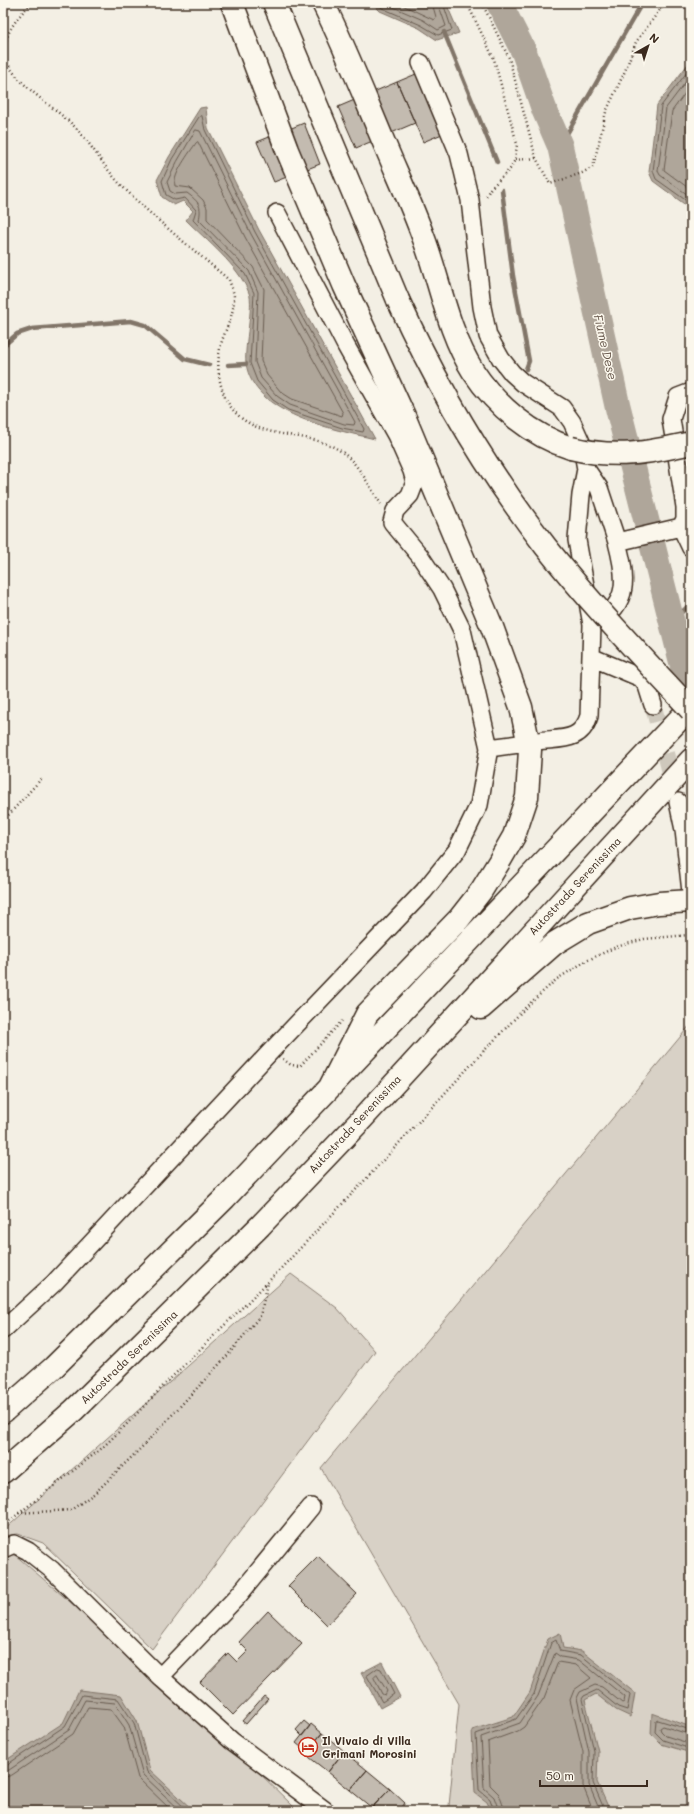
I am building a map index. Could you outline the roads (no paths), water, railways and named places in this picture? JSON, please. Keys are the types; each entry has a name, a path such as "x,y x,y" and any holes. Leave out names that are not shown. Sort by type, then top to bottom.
{"main road":[{"path":"232,3 287,150 344,285 404,416 492,627 520,707 530,750 527,797 514,836 499,862 481,891 459,920 367,1014 330,1087"},
{"path":"3,1412 54,1367 140,1284 225,1198 691,708 600,611 546,547 502,488 466,431 430,366 398,300 274,3"},
{"path":"323,3 424,238 454,332 472,370 486,389 508,411 530,429 556,443 572,448 594,453 615,455 640,454 691,443"},
{"name":"Autostrada Serenissima","path":"3,1472 74,1410 168,1319 260,1226 362,1119 691,760"},
{"path":"362,1119 412,1078 487,1001 555,943 588,923 607,915 659,903 691,901"}],"lane":[{"path":"421,63 458,154 470,200 474,222 482,307 488,336 501,359 512,373 555,403 568,415 581,442 586,469 581,495 577,540 592,625 589,716 586,728 579,734 538,741"},
{"path":"3,1330 54,1284 272,1050 424,891 457,850 479,805 489,748 462,630 442,589 420,556 392,522 395,511 410,495 414,482 412,471 396,435 346,346 277,213"},
{"path":"623,540 676,528 685,519 685,507 671,419 678,396 691,392"},
{"path":"586,469 599,488 623,540 625,583 615,610 592,625"},
{"path":"676,528 691,548"},
{"path":"591,657 641,678 647,686 653,705"},
{"path":"489,748 519,744"},
{"path":"678,802 684,830 691,892"},
{"path":"160,1677 238,1596 311,1507"},
{"path":"3,1549 14,1544 28,1551 52,1570 160,1677 232,1741 326,1811"}],"water":[{"path":"372,3 446,3 459,33 437,40 419,28 380,11"},
{"path":"691,60 691,209 653,181 649,172 657,105"},
{"path":"206,107 208,128 259,230 375,439 338,430 297,417 279,407 263,395 252,381 246,363 250,307 249,293 238,273 230,263 186,220 193,211 183,201 174,205 162,197 157,180 169,157 200,108"},
{"path":"560,1633 563,1648 582,1651 635,1693 631,1717 616,1710 596,1694 585,1700 598,1751 597,1782 610,1811 491,1811 487,1802 475,1793 472,1730 513,1717 530,1692 548,1639"},
{"path":"382,1662 400,1697 380,1708 361,1673"},
{"path":"79,1690 121,1695 137,1721 150,1770 194,1811 3,1811 3,1765 8,1759 63,1723"},
{"path":"652,1713 691,1727 691,1753 661,1744 651,1734"}],"waterway":[{"name":"Fiume Dese","path":"499,3 524,52 544,109 560,146 617,404 691,698"},
{"path":"560,146 642,3"},
{"path":"444,32 497,162"},
{"path":"502,190 513,276 529,361 526,369"},
{"path":"3,346 17,334 32,329 131,321 145,325 185,359 209,365"},
{"path":"228,365 246,364"},
{"path":"673,621 691,603"}],"tunnel":[{"path":"653,705 675,790"}],"place":[{"name":"Il Vivaio di Villa Grimani Morosini","path":"308,1747"}]}
